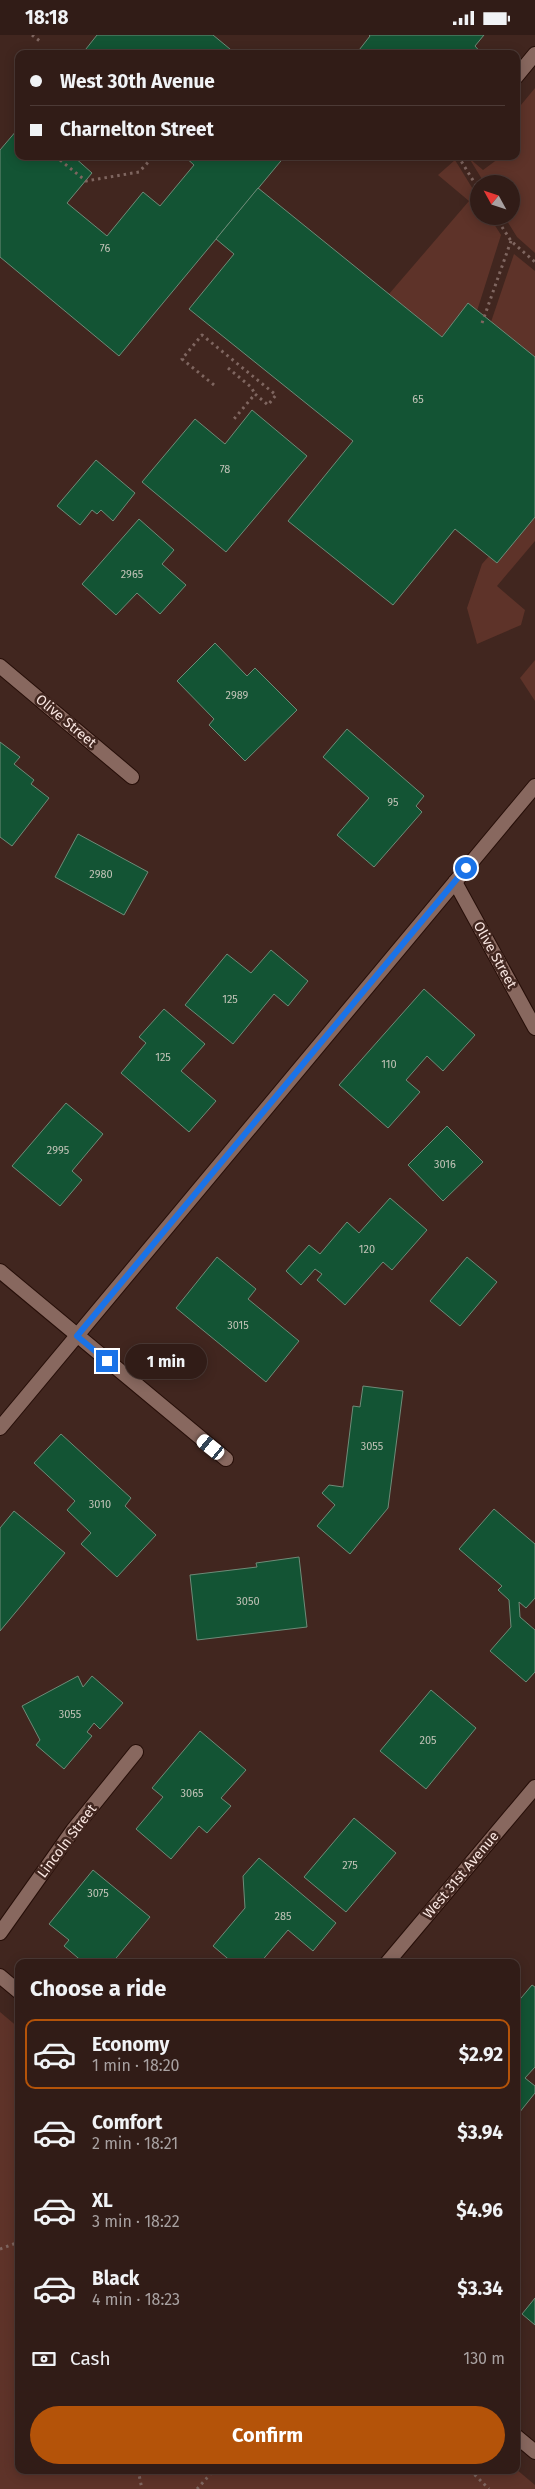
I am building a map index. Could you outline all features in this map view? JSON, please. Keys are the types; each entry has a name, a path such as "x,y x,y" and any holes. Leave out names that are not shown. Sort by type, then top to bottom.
{"street":[{"path":"520,72 535,54"},
{"name":"Olive Street","path":"0,666 132,777"},
{"path":"0,1428 535,786"},
{"name":"Olive Street","path":"455,882 535,1029"},
{"path":"0,1271 226,1459"},
{"name":"Lincoln Street","path":"0,1933 73,1830 136,1752"},
{"name":"West 31st Avenue","path":"390,1959 535,1787"},
{"path":"0,1976 15,1989"},
{"path":"520,2439 535,2452"}],"path":[{"path":"32,35 40,42"},
{"path":"60,160 86,181 139,172 150,160"},
{"path":"460,160 470,175"},
{"path":"501,225 511,241 535,262"},
{"path":"482,323 511,241"},
{"path":"214,385 182,359 202,335 276,395 268,405 255,394 251,387 228,368"},
{"path":"234,419 255,394"},
{"path":"0,2249 15,2243"},
{"path":"139,2474 142,2489"},
{"path":"197,2489 210,2474"},
{"path":"474,2474 489,2489"}],"shaded area":[{"path":"535,88 535,253 517,237 510,225 520,225 520,175 479,175 470,160 483,170 497,160 520,160 520,106"},
{"path":"455,160 470,184 470,225 495,225 501,235 477,311 468,304 442,337 389,294 469,201 438,175"},
{"path":"514,254 535,271 535,357 491,322"},
{"path":"535,504 535,541 497,586 525,610 521,625 477,644 467,608 482,564"},
{"path":"535,660 535,701 520,678"},
{"path":"0,2012 15,2025 15,2474 520,2474 520,2472 535,2485 535,2489 0,2489"}],"building":[{"path":"97,35 213,35 231,50 85,50"},
{"path":"484,35 475,46 478,50 359,50 370,36"},
{"path":"15,132 15,160 77,160 92,173 67,203 107,236 143,192 160,206 194,165 188,160 282,160 119,356 0,257 0,150"},
{"path":"258,188 442,337 468,303 535,357 535,517 497,563 455,529 393,605 288,521 353,441 189,309 234,254 216,239"},
{"path":"252,410 307,456 226,552 142,482 195,419 225,444"},
{"path":"96,460 135,493 113,521 101,510 97,514 92,510 80,525 57,506"},
{"path":"139,519 174,550 162,564 186,585 160,614 137,593 116,615 82,584"},
{"path":"215,643 247,676 255,668 297,710 245,761 209,725 214,719 177,681"},
{"path":"347,729 424,796 416,806 422,812 374,867 337,835 369,798 323,757"},
{"path":"0,742 20,757 14,764 34,780 31,784 49,798 12,846 0,837"},
{"path":"78,834 148,872 124,915 55,877"},
{"path":"271,950 308,981 288,1006 274,994 233,1044 185,1005 227,954 251,973"},
{"path":"424,989 475,1035 443,1071 427,1056 406,1080 420,1092 388,1128 339,1085"},
{"path":"164,1009 205,1044 181,1071 216,1101 189,1132 121,1073 146,1043 139,1037"},
{"path":"66,1103 103,1134 72,1171 82,1180 60,1206 12,1166"},
{"path":"447,1126 483,1162 443,1201 408,1165"},
{"path":"390,1198 427,1230 392,1270 383,1262 345,1305 317,1280 322,1274 315,1269 301,1285 286,1271 309,1245 320,1254 347,1222 359,1233"},
{"path":"217,1257 256,1289 248,1299 299,1341 266,1382 176,1308"},
{"path":"467,1257 497,1282 460,1326 430,1301"},
{"path":"363,1386 403,1391 388,1508 350,1554 317,1526 335,1505 322,1493 329,1485 343,1487 353,1406 360,1407"},
{"path":"61,1434 131,1498 125,1506 156,1535 117,1577 81,1544 91,1533 67,1510 75,1501 34,1463"},
{"path":"494,1509 535,1544 535,1598 526,1608 519,1602 520,1617 535,1630 535,1672 526,1682 490,1651 511,1627 509,1600 498,1590 502,1586 459,1549"},
{"path":"14,1511 65,1553 0,1631 0,1528"},
{"path":"299,1557 307,1627 197,1640 190,1575 257,1567 256,1563"},
{"path":"78,1676 83,1687 92,1676 123,1703 100,1729 94,1723 87,1732 92,1736 64,1769 36,1745 40,1740 22,1706"},
{"path":"431,1690 476,1728 426,1789 380,1751"},
{"path":"200,1731 246,1770 221,1798 231,1806 207,1833 199,1826 171,1859 136,1829 163,1797 152,1788"},
{"path":"354,1818 396,1853 346,1912 304,1877"},
{"path":"259,1858 336,1923 313,1951 288,1930 263,1959 228,1959 213,1946 245,1908 243,1876"},
{"path":"93,1870 150,1917 115,1959 79,1959 64,1946 69,1940 49,1924"},
{"path":"532,1985 535,1987 535,2067 525,2078 535,2086 535,2093 520,2112 520,1999"},
{"path":"535,2298 535,2325 522,2314"}],"route":[{"path":"107,1361 77,1336 466,868"}]}
